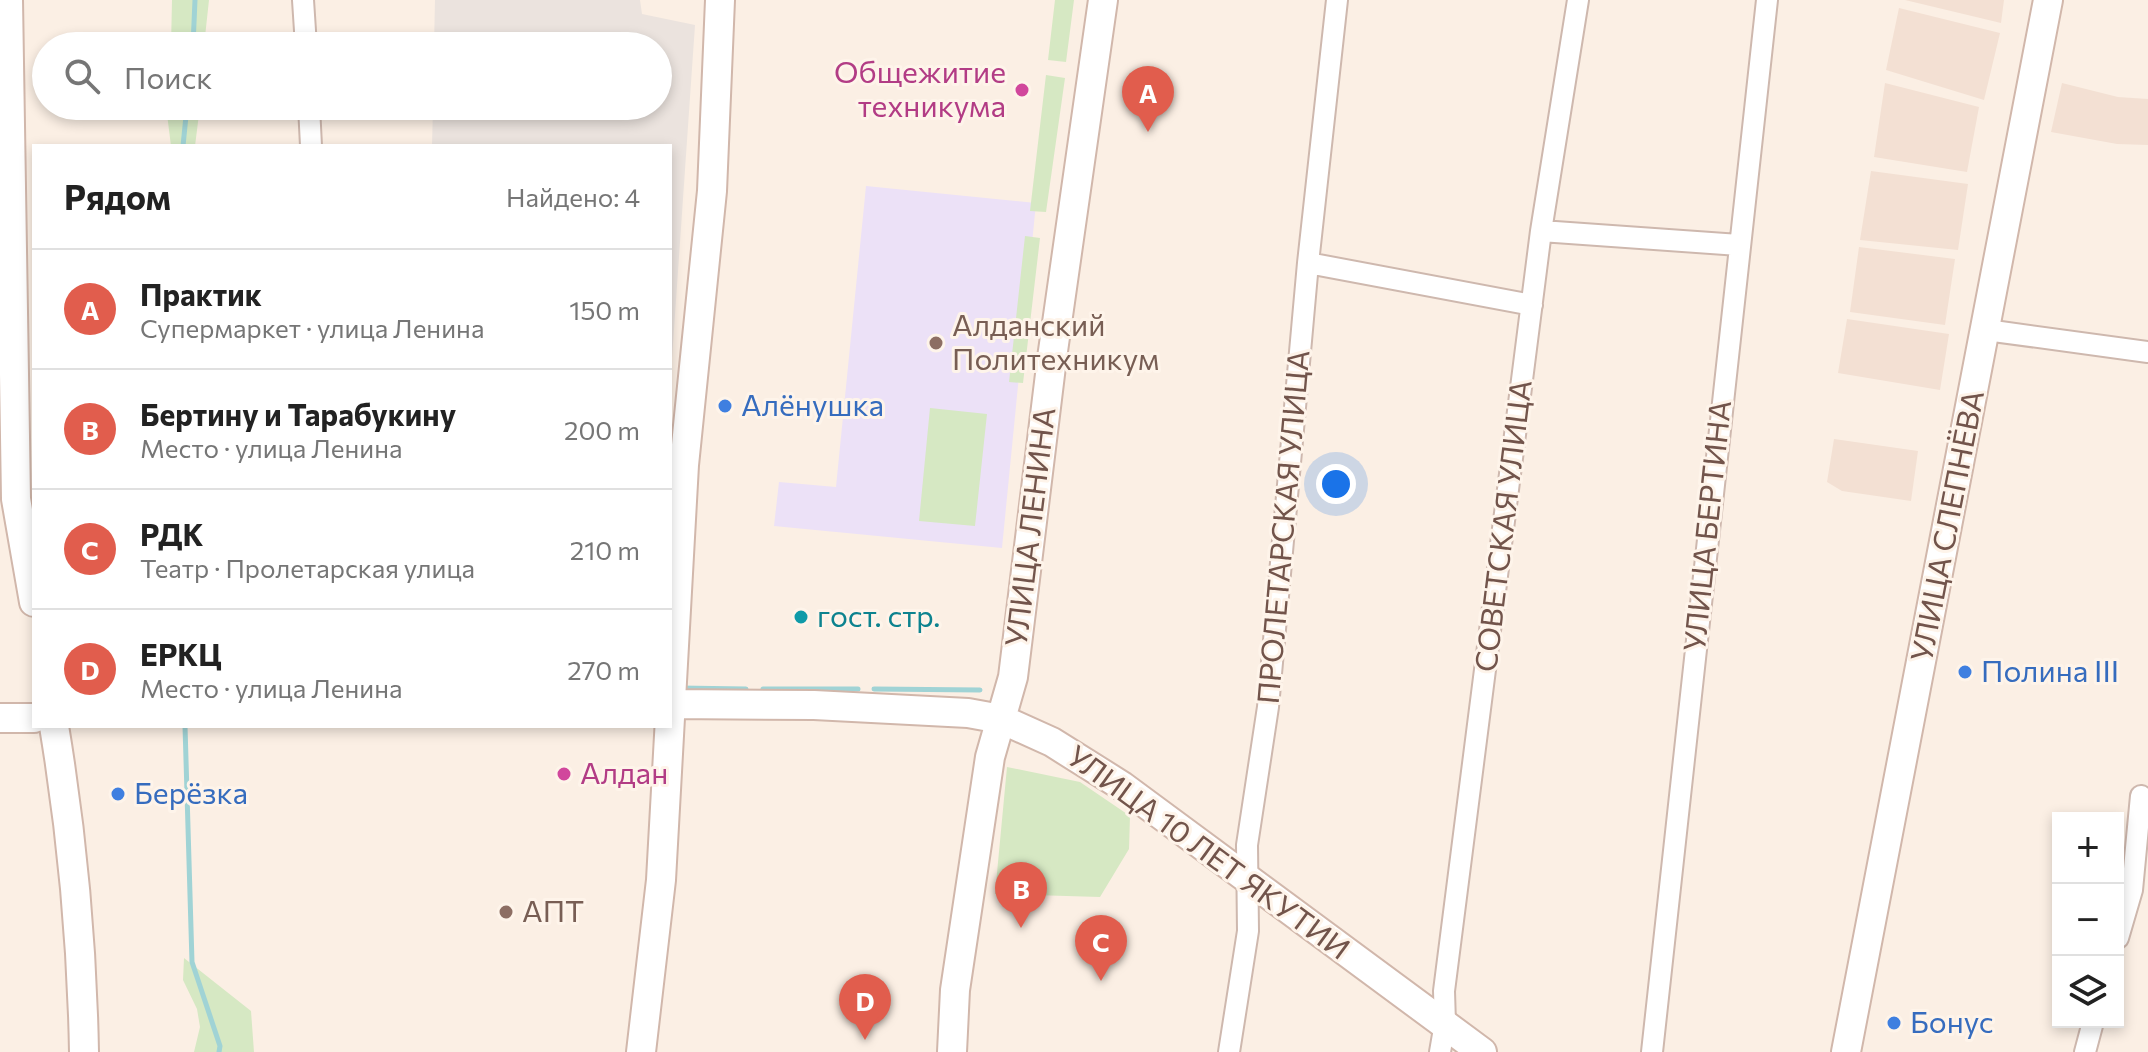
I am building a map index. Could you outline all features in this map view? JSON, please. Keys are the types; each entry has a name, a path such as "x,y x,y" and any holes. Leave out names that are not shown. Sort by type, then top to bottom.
{"street":[{"path":"8,0 16,499 32,591"},
{"path":"303,0 305,32"},
{"path":"672,685 684,465 712,191 720,0"},
{"name":"УЛИЦА ЛЕНИНА","path":"952,1052 955,990 990,757 1015,663 1054,343 1103,0"},
{"name":"ПРОЛЕТАРСКАЯ УЛИЦА","path":"1229,1052 1248,931 1247,845 1268,707 1308,263 1337,0"},
{"name":"СОВЕТСКАЯ УЛИЦА","path":"1440,1052 1445,1023 1444,991 1541,231 1578,0"},
{"name":"УЛИЦА БЕРТИНА","path":"1652,1052 1767,0"},
{"name":"УЛИЦА СЛЕПНЁВА","path":"1846,1052 2048,0"},
{"path":"310,120 311,144"},
{"path":"1541,231 1739,245"},
{"path":"1308,263 1532,305"},
{"path":"1986,330 2148,352"},
{"name":"УЛИЦА 10 ЛЕТ ЯКУТИИ","path":"672,703 814,705 968,713 1001,719 1052,742 1122,786 1482,1052"},
{"path":"0,718 32,718"},
{"path":"54,728 67,801 82,949 84,1052"},
{"path":"641,1052 661,880 670,728"},
{"path":"2124,917 2132,890 2141,796"},
{"path":"2085,1052 2091,1028"}],"shaded area":[{"path":"435,0 640,0 642,14 695,25 672,358 672,144 432,144 433,120 672,120 672,32 434,32"},
{"path":"1905,0 2004,0 2001,23"},
{"path":"1899,8 2000,33 1984,100 1886,70"},
{"path":"1885,83 1979,107 1967,172 1874,157"},
{"path":"2062,83 2118,97 2148,99 2148,145 2117,144 2051,132"},
{"path":"1871,171 1968,184 1958,250 1860,240"},
{"name":"Алданский Политехникум","path":"866,186 1036,203 1002,548 774,526 779,482 836,487"},
{"path":"1859,247 1955,259 1945,325 1850,312"},
{"path":"1847,319 1949,334 1940,390 1838,373"},
{"path":"1834,439 1918,451 1911,501 1842,491 1827,482"}],"green space":[{"path":"172,0 209,0 206,32 171,32"},
{"path":"1055,0 1074,0 1066,62 1048,60"},
{"path":"1046,75 1065,78 1046,212 1030,211"},
{"path":"168,120 198,120 195,144 171,144"},
{"path":"1025,236 1040,238 1023,383 1009,382"},
{"path":"930,408 987,414 975,526 919,521"},
{"path":"1007,767 1080,782 1130,816 1129,849 1100,897 995,894"},
{"path":"184,958 251,1011 254,1052 194,1052 200,1027 197,1009 183,980"}],"waterway":[{"path":"194,32 195,0"},
{"path":"183,144 186,120"},
{"path":"679,688 746,689"},
{"path":"763,689 858,689"},
{"path":"874,689 980,690"},
{"path":"185,728 192,962 220,1046 219,1052"}],"place":[{"name":"Общежитие техникума","path":"1022,90"},
{"name":"Практик","path":"1148,132"},
{"name":"Алданский Политехникум","path":"936,343"},
{"name":"Алёнушка","path":"725,406"},
{"name":"гост. стр.","path":"801,617"},
{"name":"Полина III","path":"1965,672"},
{"name":"Алдан","path":"564,774"},
{"name":"Берёзка","path":"118,794"},
{"name":"АПТ","path":"506,912"},
{"name":"Бертину и Тарабукину","path":"1021,928"},
{"name":"РДК","path":"1101,981"},
{"name":"Бонус","path":"1894,1023"},
{"name":"ЕРКЦ","path":"865,1040"}]}
